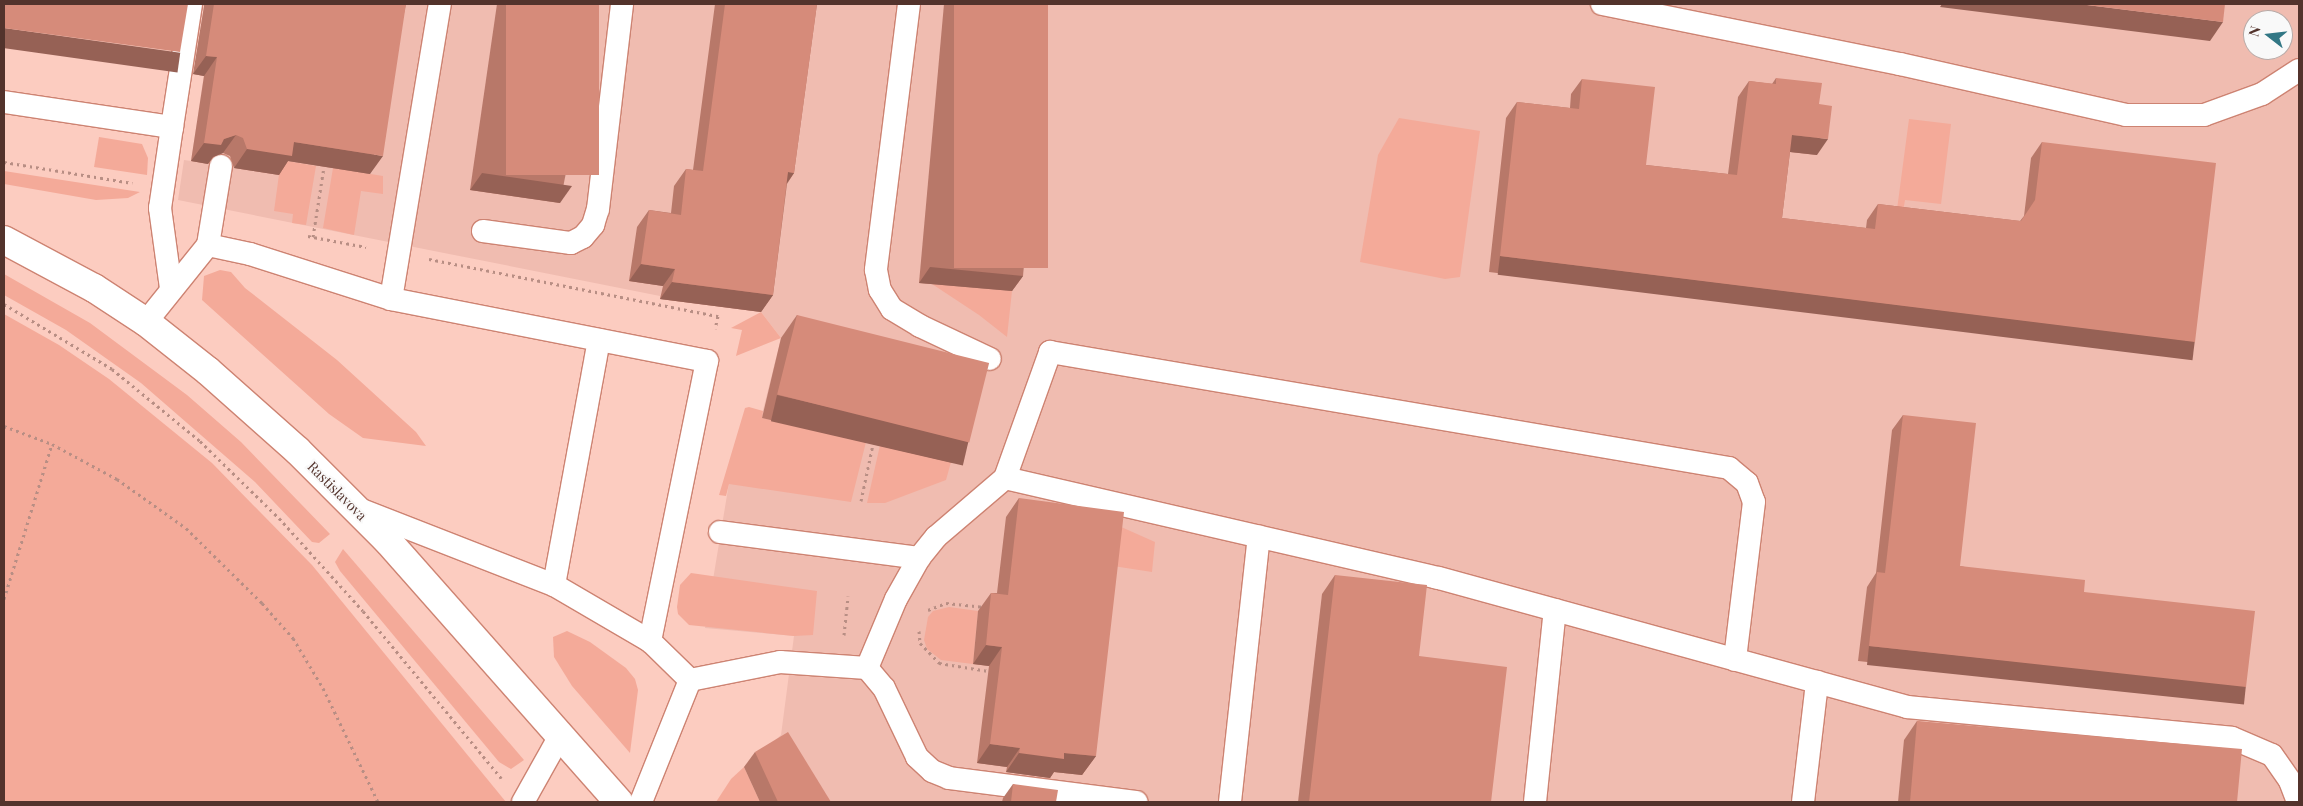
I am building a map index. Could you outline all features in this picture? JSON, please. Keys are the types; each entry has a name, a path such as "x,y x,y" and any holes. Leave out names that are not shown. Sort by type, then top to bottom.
{"street":[{"name":"Rastislavova","path":"4,240 94,288 146,322 208,371 298,451 386,540 619,802"}],"lane":[{"path":"171,288 160,208 191,4"},
{"path":"391,299 440,4"},
{"path":"483,231 571,243 583,237 593,225 598,209 622,4"},
{"path":"909,4 876,270 880,290 892,309 920,326 990,359"},
{"path":"1602,4 1900,64 2126,116 2204,115 2262,94 2299,70"},
{"path":"4,102 172,127"},
{"path":"146,322 171,288 208,245 221,166"},
{"path":"208,245 250,254 391,299 707,361 650,641"},
{"path":"554,585 599,340"},
{"path":"867,668 896,599 919,558 936,537 1005,478 1050,352 1729,468 1747,483 1754,502 1735,660"},
{"path":"1005,478 1439,578 1907,707 2232,738 2272,755 2290,781 2298,802"},
{"path":"354,508 554,585 650,641 690,680"},
{"path":"720,532 919,558"},
{"path":"1230,802 1259,537"},
{"path":"1535,802 1555,610"},
{"path":"690,680 780,662 867,668 884,688 917,757 932,771 949,778 1136,802"},
{"path":"641,802 690,680"},
{"path":"1803,802 1817,682"},
{"path":"523,801 560,734"}],"path":[{"path":"313,237 324,167"},
{"path":"4,304 112,369 200,441 279,518 363,611 499,776 523,801"},
{"path":"4,426 52,444 117,479 186,528 262,603 293,638 323,688 378,802"},
{"path":"4,599 52,444"},
{"path":"860,501 873,444"},
{"path":"844,642 848,596"},
{"path":"925,615 937,604 946,603 995,609"},
{"path":"920,625 920,643 939,663 988,671"}],"shaded area":[{"path":"194,4 2299,4 2299,802 760,802 744,767 781,735 794,636 705,628 730,477 761,418 781,338 761,312 660,299 660,296 178,200 184,160 191,161 214,7"},
{"path":"1399,118 1480,131 1460,277 1445,279 1360,262 1378,155"},
{"path":"1909,119 1951,124 1941,204 1905,200 1902,218 1896,217"},
{"path":"99,137 142,144 148,158 147,175 94,167"},
{"path":"281,160 316,166 306,225 292,223 293,214 274,211"},
{"path":"333,168 383,176 383,194 361,191 354,235 323,228"},
{"path":"4,171 140,192 128,198 96,200 4,184"},
{"path":"220,270 231,272 245,288 337,360 416,432 426,446 363,438 329,414 202,300 204,276"},
{"path":"4,274 90,323 187,395 241,442 330,534 319,543 312,542 255,482 141,383 66,330 4,295"},
{"path":"932,284 1012,291 1007,337 979,315"},
{"path":"761,312 781,338 736,356 742,330 731,328"},
{"path":"4,314 59,345 109,379 212,463 312,565 506,802 4,802"},
{"path":"749,407 763,411 762,418 866,442 851,502 729,484 726,496 719,495 745,408"},
{"path":"880,445 951,462 946,480 885,503 867,503"},
{"path":"1119,526 1155,542 1152,572 1113,566"},
{"path":"343,549 524,760 511,769 499,762 340,571 335,562"},
{"path":"691,573 817,591 813,635 794,636 689,625 678,614 677,607 680,585"},
{"path":"949,607 978,611 973,664 941,660 927,649 924,640 928,617 933,611"},
{"path":"567,631 590,642 626,668 635,679 638,690 630,753 572,686 554,657 553,637"},
{"path":"744,767 760,802 716,802 731,779"}],"building":[{"path":"4,4 188,4 180,52 4,28"},
{"path":"214,4 406,4 383,156 294,142 292,156 247,149 243,138 236,135 224,139 221,145 204,143 217,57 206,56"},
{"path":"506,4 599,4 599,175 506,175"},
{"path":"725,4 817,4 794,173 788,172 773,295 672,282 675,269 641,264 649,210 681,215 686,169 703,171"},
{"path":"954,4 1048,4 1048,268 954,268"},
{"path":"2079,4 2225,4 2223,22"},
{"path":"1776,78 1822,83 1819,104 1832,106 1828,139 1792,135 1782,218 1875,229 1878,204 2021,221 2035,200 2042,142 2216,163 2195,342 1500,256 1517,102 1579,109 1582,79 1655,87 1646,165 1737,175 1749,81 1776,84"},
{"path":"797,315 989,363 969,442 777,395"},
{"path":"1903,415 1976,423 1960,566 2085,580 2084,592 2255,611 2246,687 1869,646 1877,572 1885,573"},
{"path":"1019,498 1124,512 1096,756 1064,753 1064,759 1019,753 1020,748 990,744 1002,647 986,645 991,593 1008,595"},
{"path":"1335,575 1427,585 1419,656 1507,667 1491,802 1309,802"},
{"path":"1917,721 2242,749 2237,802 1910,802"},
{"path":"788,732 831,802 778,802 755,752"},
{"path":"1013,784 1058,790 1056,802 1011,802"}]}
